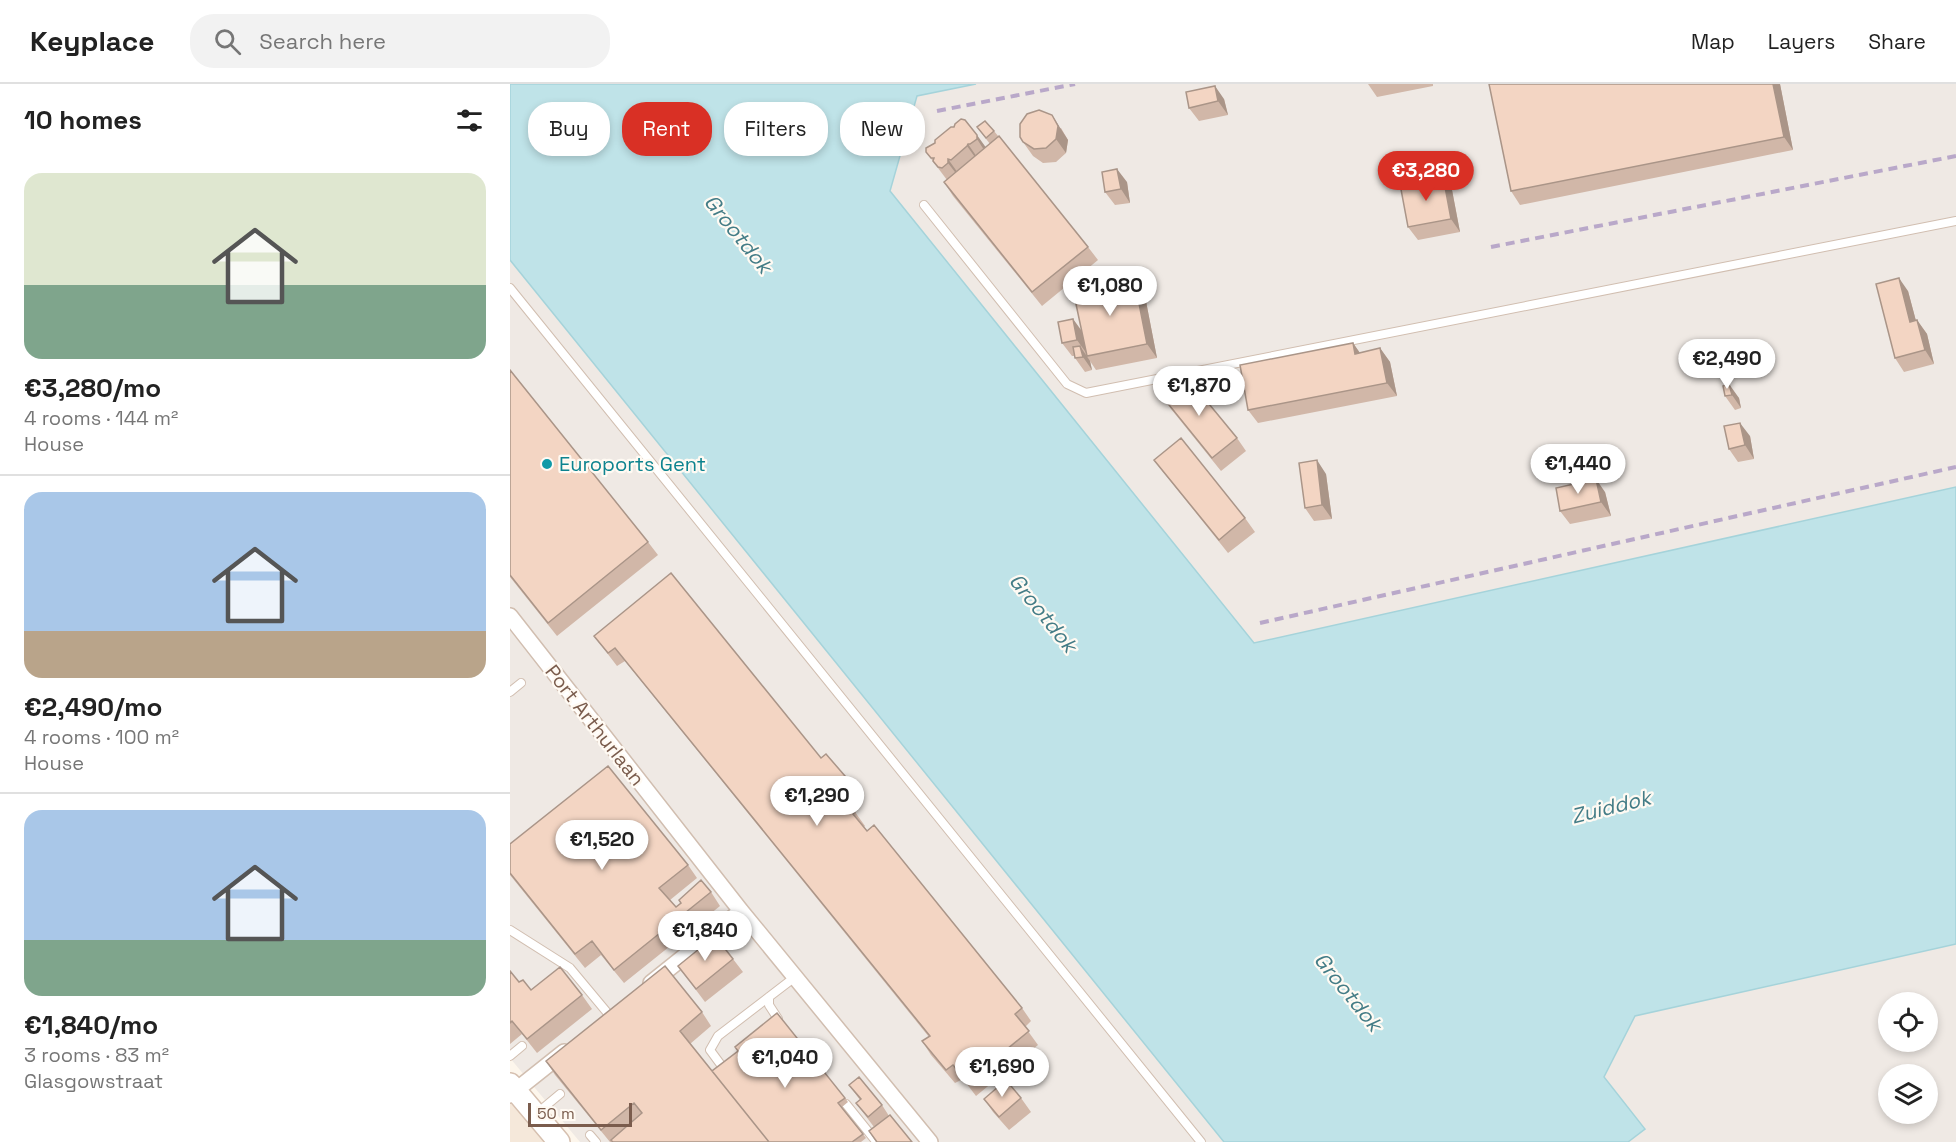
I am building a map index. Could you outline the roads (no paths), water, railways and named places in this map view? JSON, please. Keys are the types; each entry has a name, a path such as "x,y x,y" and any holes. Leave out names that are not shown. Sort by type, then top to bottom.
{"main road":[{"path":"512,1090 559,1142"}],"street":[{"name":"Port Arthurlaan","path":"510,616 709,879 741,911 795,977 903,1117 930,1142"},
{"path":"638,993 741,911"},
{"path":"512,1090 575,1044"}],"lane":[{"path":"924,205 1067,384 1086,393 1956,221"},
{"path":"510,288 1202,1142"},
{"path":"510,692 521,683"},
{"path":"510,930 570,968 610,1015"},
{"path":"724,1068 710,1050 718,1036 795,977"},
{"path":"769,997 770,1005 778,1019"},
{"path":"510,1056 522,1046"},
{"path":"536,1114 560,1094"},
{"path":"846,1104 873,1141 883,1134"}],"water":[{"path":"510,84 976,84 917,96 915,102 840,102 840,156 900,156 890,191 1254,643 1956,487 1956,944 1635,1016 1604,1077 1645,1129 1628,1142 1224,1142 510,260"}],"railway":[{"path":"937,111 1075,84"},
{"path":"1491,247 1956,156"},
{"path":"1260,623 1956,467"}],"place":[{"name":"Euroports Gent","path":"547,464"}],"water label":[{"name":"Grootdok","path":"738,234"},
{"name":"Grootdok","path":"1043,613"},
{"name":"Zuiddok","path":"1611,807"},
{"name":"Grootdok","path":"1348,992"}]}
